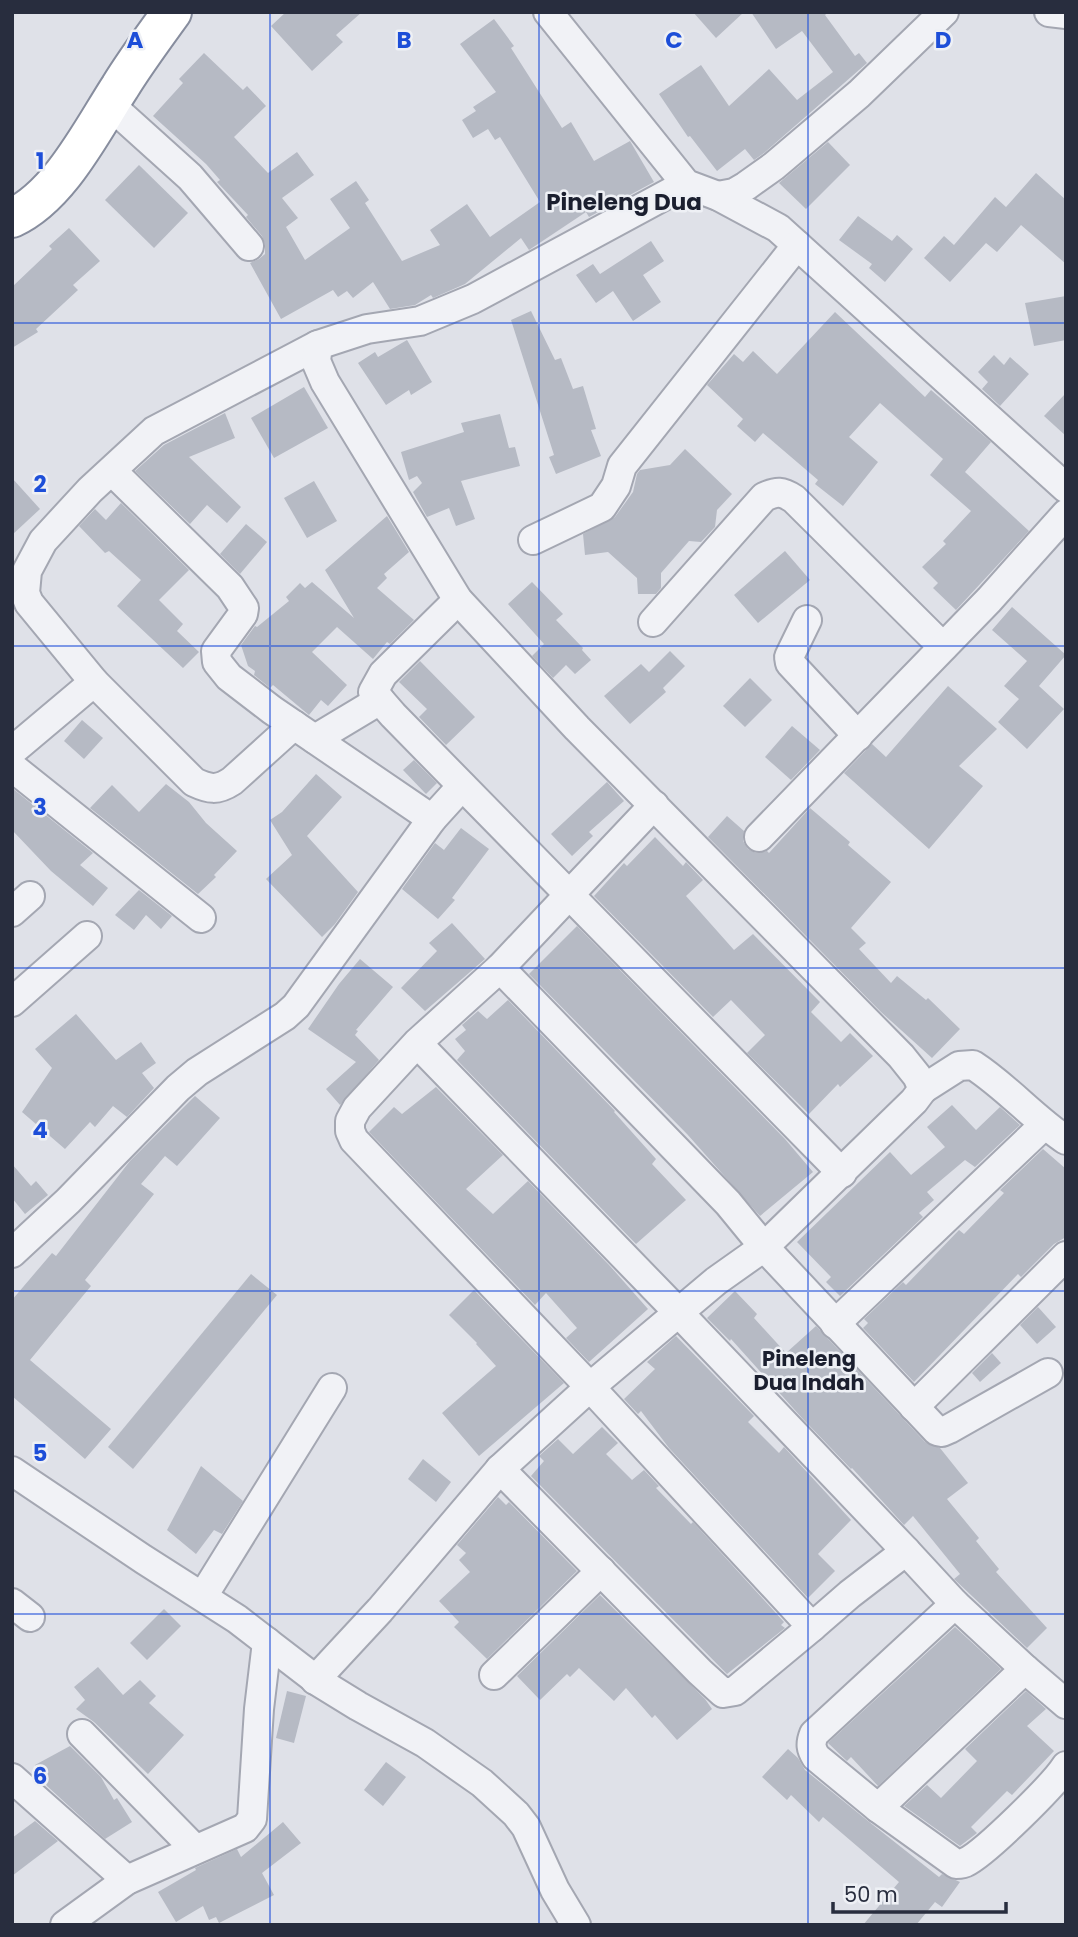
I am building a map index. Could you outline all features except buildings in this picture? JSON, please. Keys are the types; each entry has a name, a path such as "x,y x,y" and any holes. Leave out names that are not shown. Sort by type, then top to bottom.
{"highway":[{"path":"12,218 31,207 62,176 172,12"}],"street":[{"path":"548,12 686,184 762,217 797,245 1066,488"},
{"path":"718,196 734,193 774,166 859,94 944,12"},
{"path":"1049,12 1066,14"},
{"path":"108,104 190,177 249,246"},
{"path":"380,700 304,732 223,788 207,788 194,782 94,682 29,603 18,580 43,541 90,490 154,431 318,345 367,329 420,321 473,299 686,184"},
{"path":"533,540 602,507 616,486 622,466 797,245"},
{"path":"318,345 316,361 325,382 458,600 577,728 901,1056 917,1076 923,1089"},
{"path":"112,471 240,599 244,608 243,614 218,646 215,656 229,677 432,819"},
{"path":"653,622 764,497 783,492 943,648"},
{"path":"759,836 989,600 1066,514"},
{"path":"458,600 383,674 373,692 568,895 842,1173"},
{"path":"807,620 789,657 790,663 858,736"},
{"path":"12,751 94,682"},
{"path":"12,767 201,918"},
{"path":"12,1253 178,1088 197,1072 285,1016 296,1006 432,819 462,786"},
{"path":"654,805 500,968 417,1043 355,1111 350,1121 350,1131 354,1140 590,1387 811,1627"},
{"path":"12,1002 87,936"},
{"path":"500,968 728,1203 764,1247 931,1426 942,1432 1048,1373"},
{"path":"417,1043 679,1312 955,1604 1066,1704"},
{"path":"316,1680 380,1610 500,1469 590,1387 679,1312 764,1247 842,1173 923,1089 959,1066 974,1065 1055,1133 835,1324"},
{"path":"914,1406 1066,1256"},
{"path":"203,1596 332,1388"},
{"path":"500,1469 723,1693 735,1691 850,1594 906,1551"},
{"path":"12,1471 203,1596 316,1680 425,1743 482,1783 516,1814 531,1835 555,1890 576,1925"},
{"path":"494,1675 601,1571"},
{"path":"955,1604 814,1734 810,1742 817,1757 878,1808 956,1864 965,1863 1006,1829 1058,1778 1066,1766"},
{"path":"65,1925 127,1880 246,1828 252,1819 267,1642"},
{"path":"878,1808 1025,1669"},
{"path":"82,1734 195,1849"},
{"path":"12,1778 127,1880"}],"district":[{"name":"Pineleng Dua","path":"624,202"},
{"name":"Pineleng Dua Indah","path":"809,1370"}]}
